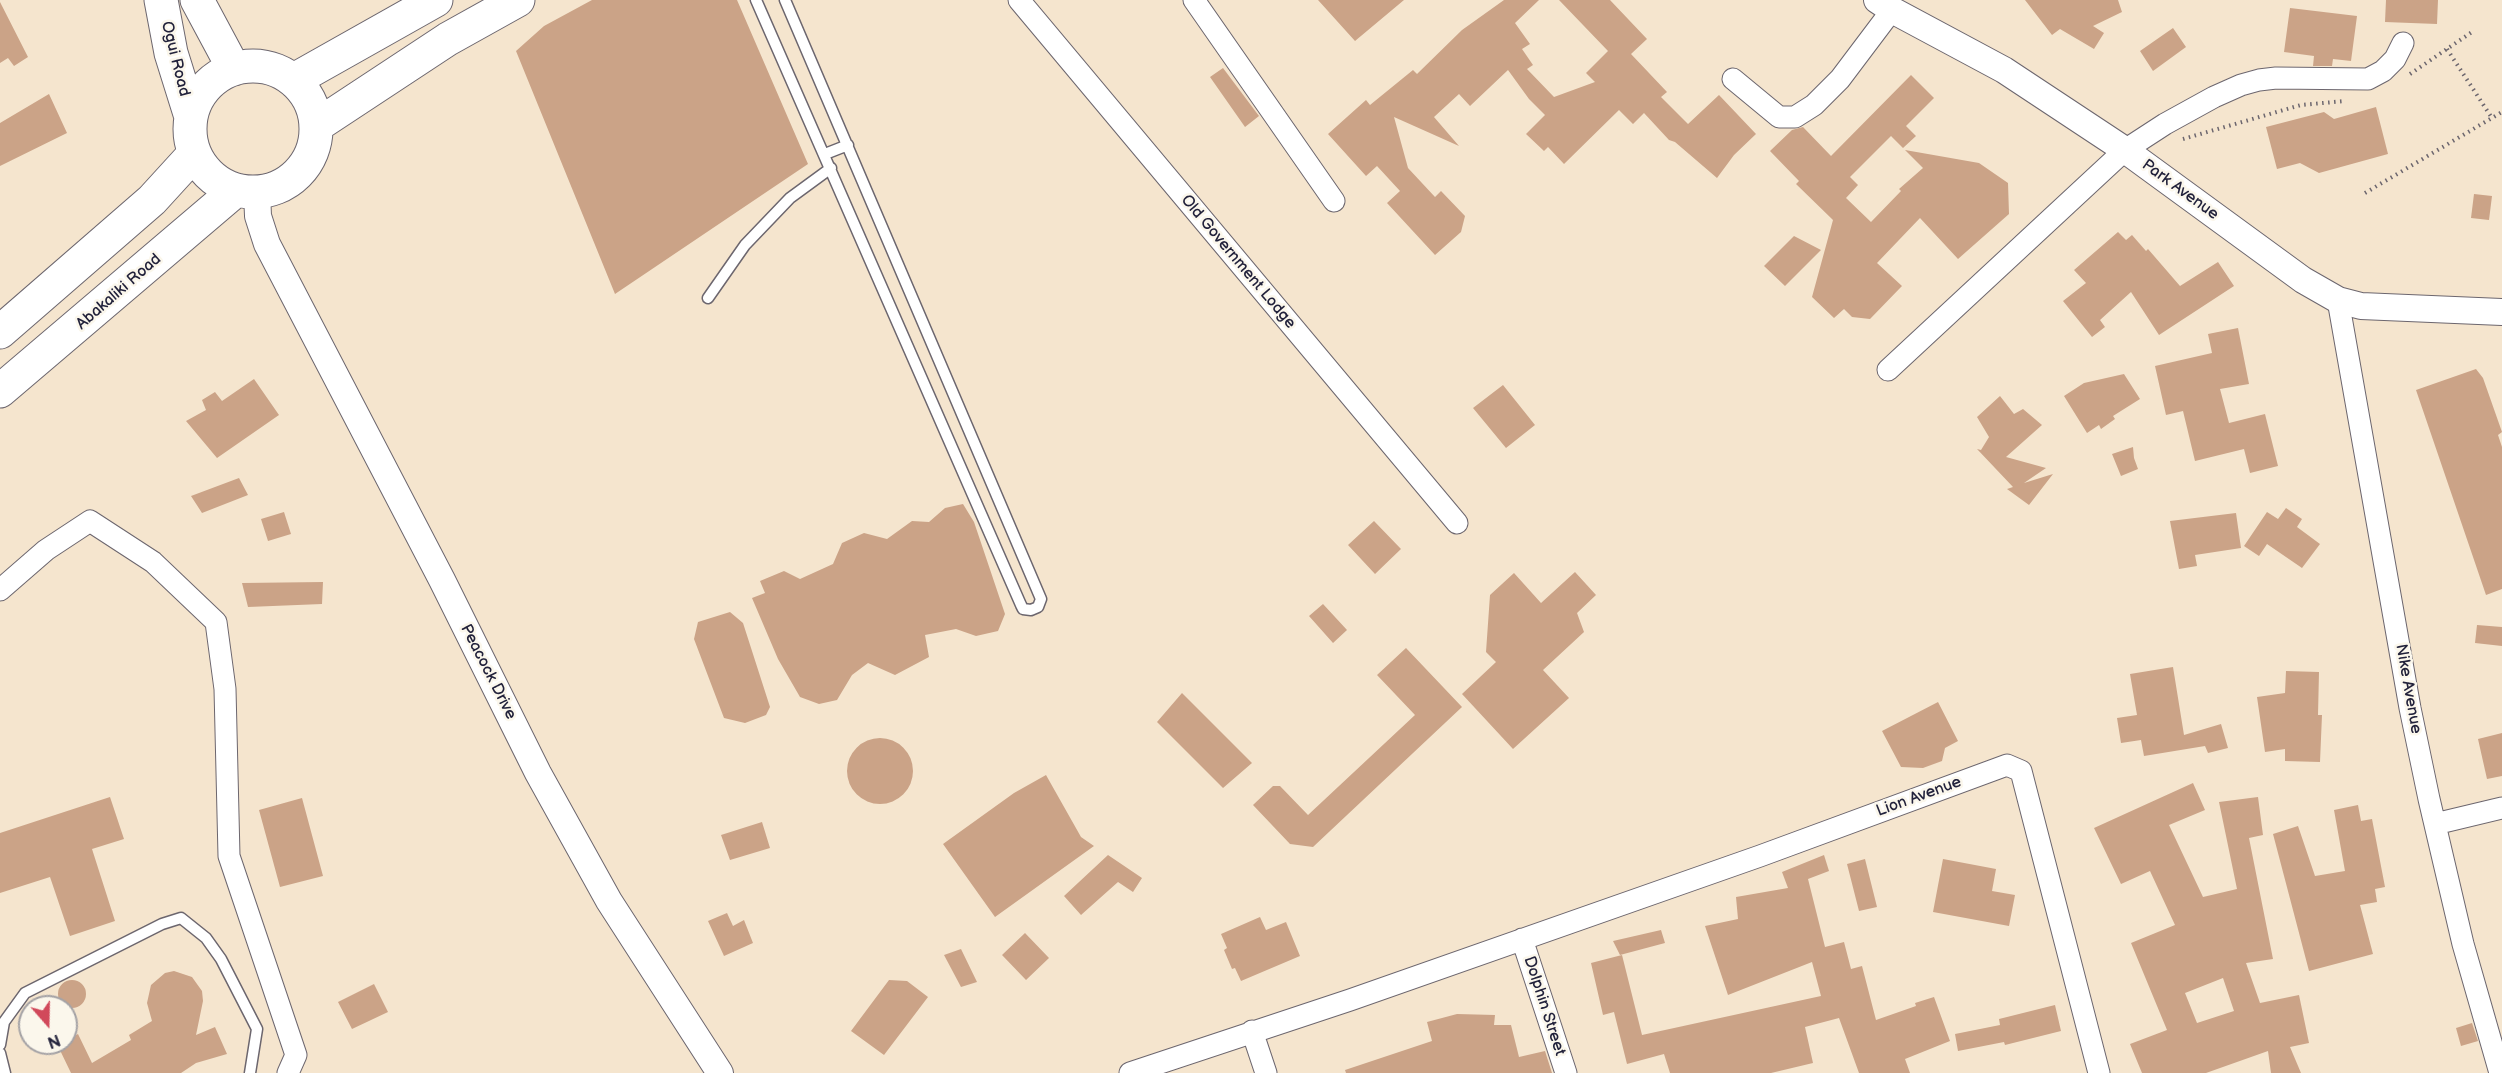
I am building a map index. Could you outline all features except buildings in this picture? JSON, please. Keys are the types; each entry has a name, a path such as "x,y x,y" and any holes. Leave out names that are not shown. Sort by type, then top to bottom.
{"main road":[{"name":"Ogui Road","path":"161,0 171,53 191,117"},
{"path":"197,0 234,69"},
{"path":"294,80 404,12 436,0"},
{"path":"316,126 429,51 518,0"},
{"path":"249,66 265,67 294,80 305,93 313,109 316,126 311,156 291,180 278,187 246,191 219,183 204,170 194,154 191,142 191,117 198,99 210,83 234,69 249,66"},
{"path":"0,332 152,200 194,154"},
{"name":"Abakaliki Road","path":"0,391 246,191"}],"street":[{"name":"Old Government Lodge","path":"1019,0 1457,523"},
{"path":"1194,0 1334,201"},
{"path":"1733,79 1779,117 1795,117 1814,105 1840,78 1885,5"},
{"name":"Park Avenue","path":"1885,5 2004,70 2126,150 2303,280 2338,300 2361,306 2502,312"},
{"path":"1888,370 2126,150 2175,118 2241,85 2276,78 2368,79 2383,71 2395,60 2403,43"},
{"name":"Peacock Drive","path":"246,191 275,260 442,580 538,773 609,901 720,1073"},
{"name":"Nike Avenue","path":"2338,300 2410,708 2434,824 2463,944 2500,1073"},
{"path":"0,590 46,549 90,521 153,562 216,622 225,689 230,856 296,1055 288,1073"},
{"name":"Lion Avenue","path":"1522,939 2012,765 2021,771 2099,1073"},
{"path":"2434,824 2502,808"},
{"path":"1130,1073 1350,1000 1522,939"},
{"name":"Dolphin Street","path":"1522,939 1566,1073"},
{"path":"1252,1031 1266,1073"}],"lane":[{"path":"756,0 1021,605 1027,610 1036,608 1041,598 785,0"},
{"path":"825,154 848,145"},
{"path":"708,298 745,245 790,198 831,168"},
{"path":"924,381 944,372"},
{"path":"0,1045 4,1022 25,993 162,924 181,918 206,938 221,959 258,1029 250,1073"},
{"path":"0,1053 5,1073"}],"path":[{"path":"2400,80 2472,33"},
{"path":"2447,50 2492,118"},
{"path":"2178,141 2301,105 2352,101"},
{"path":"2365,193 2502,112"}]}
